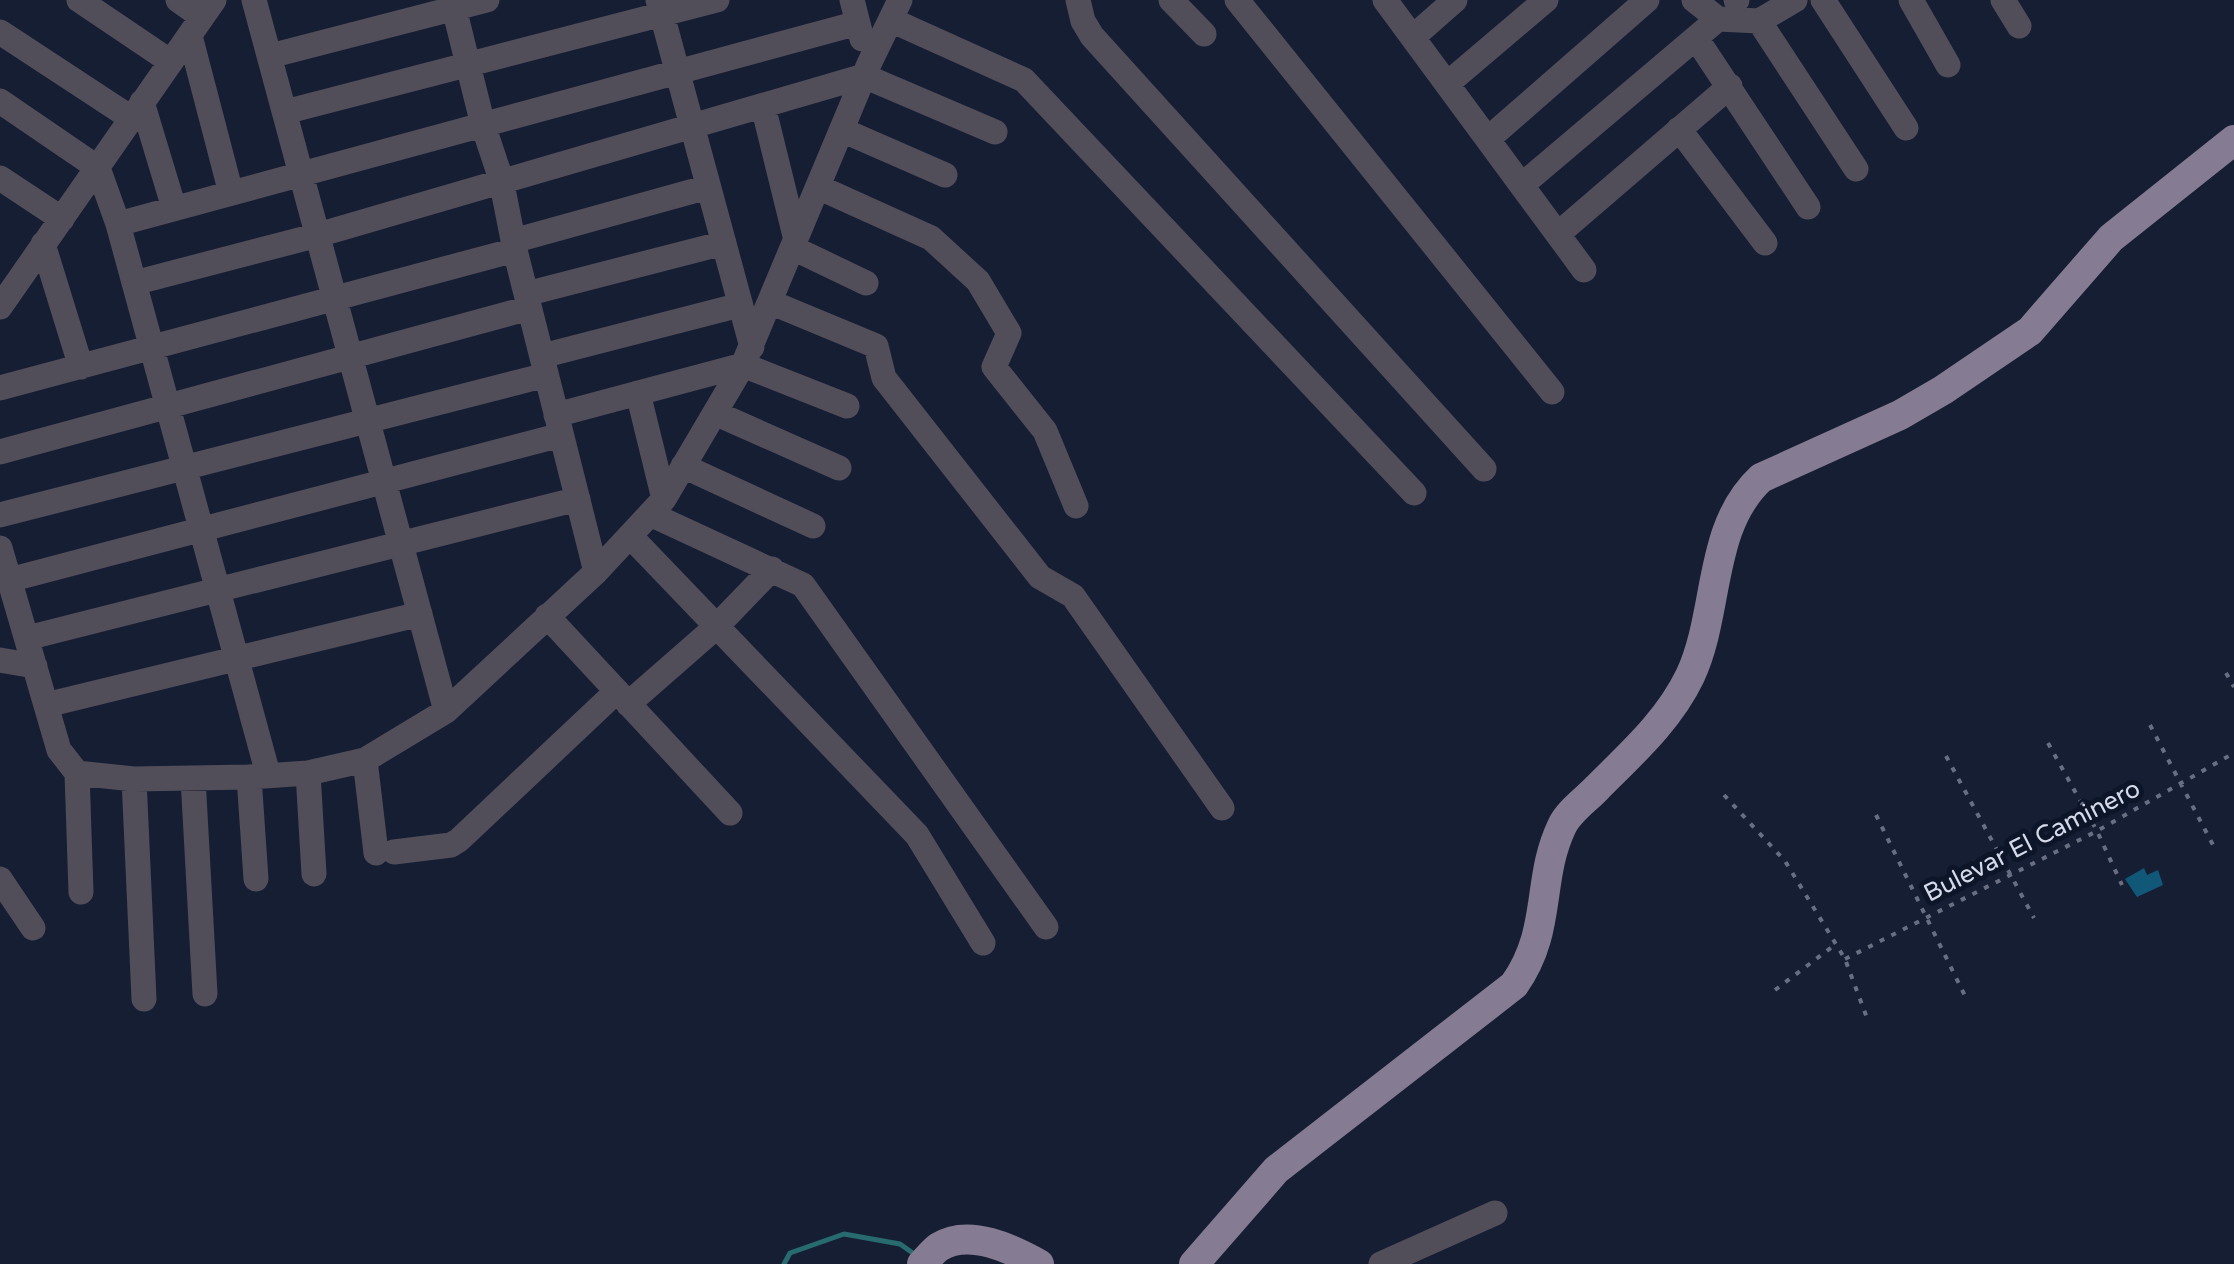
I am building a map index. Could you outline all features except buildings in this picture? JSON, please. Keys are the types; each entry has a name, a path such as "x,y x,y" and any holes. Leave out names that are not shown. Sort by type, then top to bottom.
{"main road":[{"path":"1194,1264 1276,1170 1514,985 1526,968 1540,933 1550,863 1564,821 1651,735 1689,678 1708,629 1720,554 1743,495 1761,478 1900,415 2030,330 2112,238 2234,140"},
{"path":"931,1256 955,1241 978,1241 1011,1249 1038,1264"}],"street":[{"path":"79,0 170,62"},
{"path":"178,0 202,18 231,193"},
{"path":"254,0 446,711"},
{"path":"270,56 453,4 488,0"},
{"path":"284,112 468,64 660,7 717,0"},
{"path":"1078,0 1083,22 1092,36 1484,469"},
{"path":"1171,0 1204,34"},
{"path":"1237,0 1552,392"},
{"path":"1386,0 1584,270"},
{"path":"1413,37 1456,0"},
{"path":"1448,84 1546,0"},
{"path":"1488,139 1647,0"},
{"path":"1694,0 1718,19 1759,21 1795,0"},
{"path":"1823,0 1906,128"},
{"path":"1910,0 1948,64"},
{"path":"2003,0 2020,26"},
{"path":"453,4 501,180 596,572"},
{"path":"660,7 740,305 747,356"},
{"path":"76,773 134,779 308,773 365,760 446,711 596,572 657,507 747,356 866,70 896,10 1024,80 1414,493"},
{"path":"118,224 677,72 855,12 866,70"},
{"path":"0,307 10,271 44,244 202,18"},
{"path":"1522,185 1718,19"},
{"path":"1759,21 1856,170"},
{"path":"0,32 137,110 174,208"},
{"path":"1696,38 1808,207"},
{"path":"134,283 318,235 763,106 866,70 995,132"},
{"path":"1558,234 1730,86"},
{"path":"0,102 98,168 118,224 236,658 259,775 256,879"},
{"path":"763,106 794,244 866,283"},
{"path":"842,130 945,175"},
{"path":"1680,130 1765,243"},
{"path":"0,178 62,219"},
{"path":"0,388 335,299 708,186"},
{"path":"818,187 931,238 978,282 1008,334 994,366 1045,431 1076,506"},
{"path":"0,452 350,357 724,243"},
{"path":"44,244 81,366"},
{"path":"770,302 876,346 884,378 1040,578 1073,596 1222,808"},
{"path":"0,515 368,421 740,305"},
{"path":"10,580 384,482 559,425 747,356 847,406"},
{"path":"638,393 657,507"},
{"path":"715,413 839,468"},
{"path":"683,466 812,526"},
{"path":"26,638 578,500"},
{"path":"657,507 803,584 1046,927"},
{"path":"630,537 916,835 984,943"},
{"path":"0,548 59,750 76,773 81,892"},
{"path":"365,760 385,852 451,844 623,698 716,628 772,569"},
{"path":"46,705 420,614"},
{"path":"547,616 730,813"},
{"path":"0,660 34,666"},
{"path":"308,773 314,874"},
{"path":"194,778 205,994"},
{"path":"134,779 144,999"},
{"path":"0,879 34,928"},
{"path":"1381,1264 1495,1213"}],"path":[{"path":"2226,673 2234,687"},
{"path":"2150,725 2213,845"},
{"path":"2048,744 2122,885"},
{"name":"Bulevar El Caminero","path":"1845,958 2097,831 2234,753"},
{"path":"1946,756 2034,918"},
{"path":"1724,795 1784,860 1845,958 1867,1018"},
{"path":"1876,814 1966,998"},
{"path":"1775,990 1836,944"}],"waterway":[{"path":"784,1264 790,1253 844,1234 900,1244 917,1256"}]}
